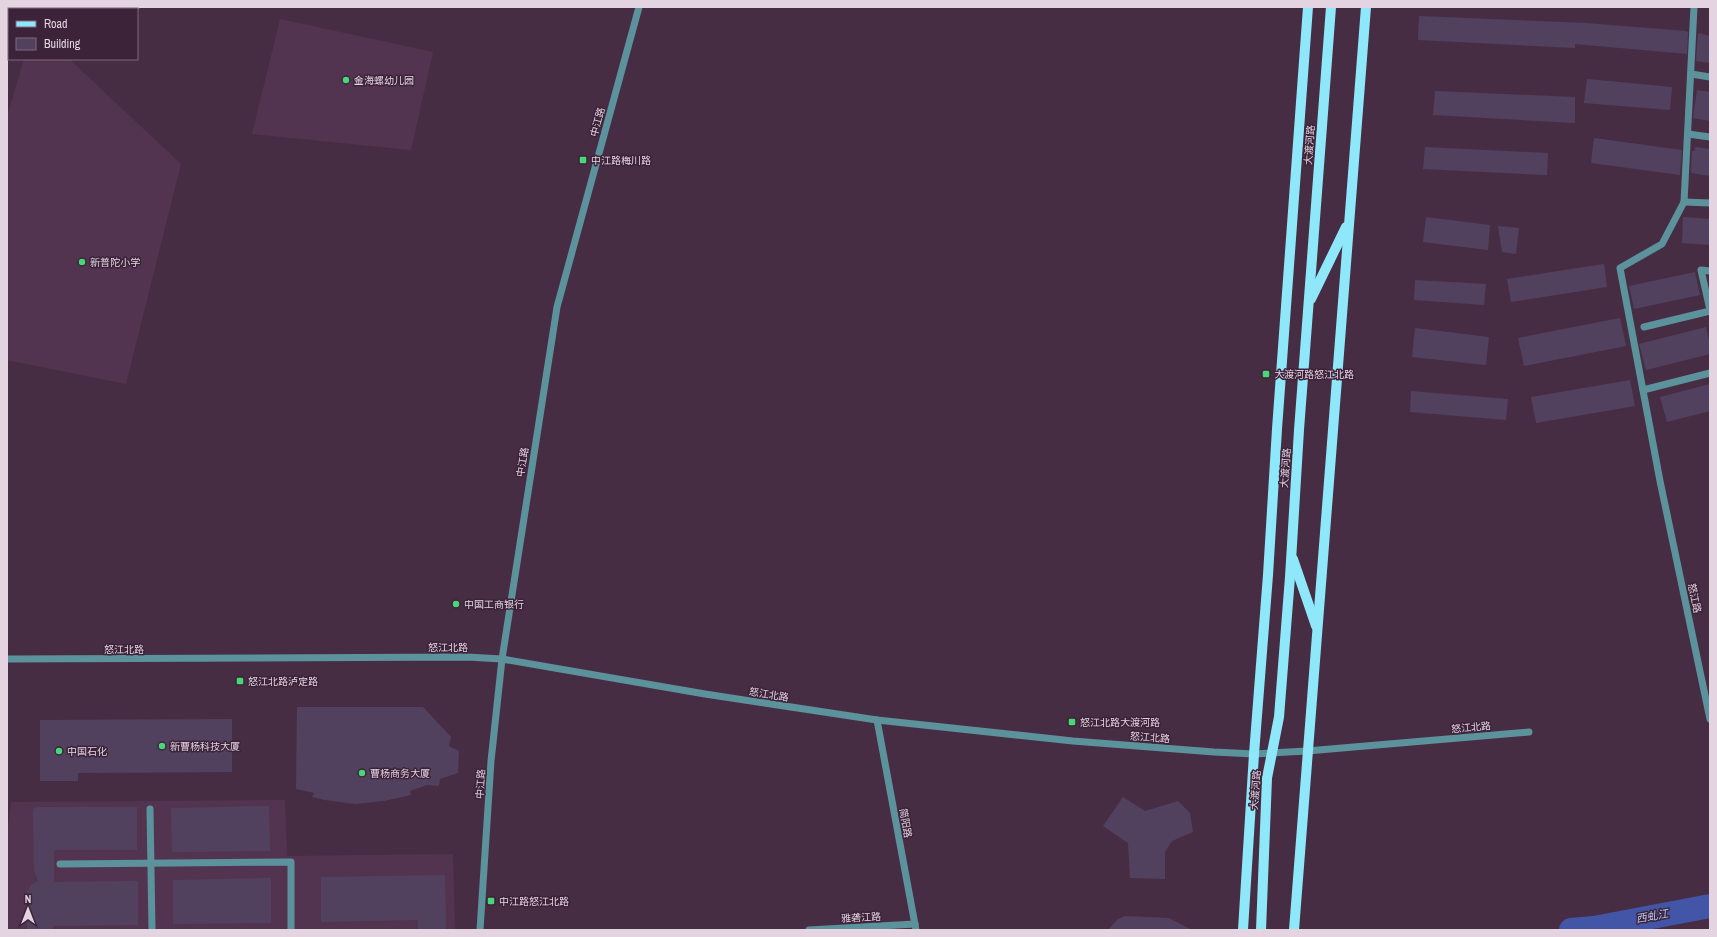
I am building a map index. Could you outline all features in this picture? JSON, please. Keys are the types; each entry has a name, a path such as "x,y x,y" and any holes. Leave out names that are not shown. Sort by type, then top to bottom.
{"main road":[{"name":"大渡河路","path":"1243,930 1254,754 1268,575 1277,421 1308,7"},
{"name":"大渡河路","path":"1261,930 1267,778 1279,718 1292,554 1308,304 1331,7"},
{"path":"1294,930 1366,7"},
{"path":"1308,304 1349,221"},
{"path":"1292,554 1317,629"}],"street":[{"name":"中江路","path":"480,930 492,761 502,659 557,307 639,7"},
{"path":"1694,7 1684,202 1710,203"},
{"path":"1690,74 1710,77"},
{"path":"1688,134 1710,137"},
{"name":"怒江路","path":"1684,202 1662,244 1620,268 1660,481 1710,716"},
{"path":"1644,327 1710,311 1701,270 1710,270"},
{"path":"1643,390 1710,373"},
{"name":"怒江北路","path":"7,659 460,657 502,659 705,694 877,720 1073,741 1254,754 1307,751 1529,732"},
{"name":"简阳路","path":"877,720 915,927"},
{"path":"150,809 152,930"},
{"path":"60,864 291,862 291,930"},
{"name":"雅砻江路","path":"809,930 915,927"}],"shaded area":[{"name":"金海螺幼儿园","path":"280,19 433,52 411,150 252,134"},
{"name":"新普陀小学","path":"24,60 70,60 181,164 126,384 7,360 7,117"},
{"path":"285,800 287,856 453,854 455,930 7,930 7,835 11,802"}],"building":[{"path":"1419,16 1586,23 1686,31 1688,32 1687,54 1575,44 1575,48 1418,40"},
{"path":"1698,33 1710,36 1710,63 1696,61"},
{"path":"1587,79 1672,87 1670,110 1584,103"},
{"path":"1697,90 1710,92 1710,121 1693,118"},
{"path":"1435,91 1575,97 1575,123 1433,115"},
{"path":"1594,138 1682,150 1680,175 1591,163"},
{"path":"1425,147 1548,153 1547,175 1423,169"},
{"path":"1695,147 1710,149 1710,176 1691,173 1692,151 1695,151"},
{"path":"1426,217 1490,225 1488,250 1423,242"},
{"path":"1683,217 1710,219 1710,245 1682,243"},
{"path":"1498,226 1519,228 1516,254 1502,252"},
{"path":"1604,264 1607,287 1511,302 1507,279"},
{"path":"1695,272 1700,295 1634,309 1629,286"},
{"path":"1415,280 1486,284 1484,305 1414,300"},
{"path":"1620,318 1626,346 1524,366 1518,338"},
{"path":"1706,327 1710,344 1710,354 1646,370 1639,344"},
{"path":"1415,328 1489,337 1486,365 1412,357"},
{"path":"1630,380 1635,406 1536,423 1531,397"},
{"path":"1710,384 1710,411 1667,422 1660,397"},
{"path":"1411,391 1508,399 1506,420 1410,412"},
{"path":"297,707 423,707 451,737 449,746 459,751 458,773 440,779 439,786 427,785 410,791 411,795 384,801 355,804 312,797 314,793 296,789"},
{"name":"新曹杨科技大厦","path":"232,719 232,772 78,773 78,781 40,781 40,720"},
{"path":"1123,797 1145,811 1178,801 1190,813 1193,832 1172,841 1165,852 1165,879 1130,878 1128,843 1103,826"},
{"path":"269,806 270,851 172,852 171,808"},
{"path":"137,807 137,850 54,850 54,882 138,881 138,925 53,926 53,930 27,930 27,892 31,885 38,881 34,870 33,812 34,808"},
{"path":"445,875 446,930 418,930 418,920 321,922 321,877"},
{"path":"271,878 271,923 173,924 173,880"},
{"path":"1125,916 1169,918 1192,930 1108,930 1118,919"}],"waterway":[{"name":"西虬江","path":"1571,930 1594,928 1710,906"}],"place":[{"name":"金海螺幼儿园","path":"346,80"},
{"name":"中江路梅川路","path":"583,160"},
{"name":"新普陀小学","path":"82,262"},
{"name":"大渡河路怒江北路","path":"1266,374"},
{"name":"中国工商银行","path":"456,604"},
{"name":"怒江北路泸定路","path":"240,681"},
{"name":"怒江北路大渡河路","path":"1072,722"},
{"name":"新曹杨科技大厦","path":"162,746"},
{"name":"中国石化","path":"59,751"},
{"name":"曹杨商务大厦","path":"362,773"},
{"name":"中江路怒江北路","path":"491,901"}]}
